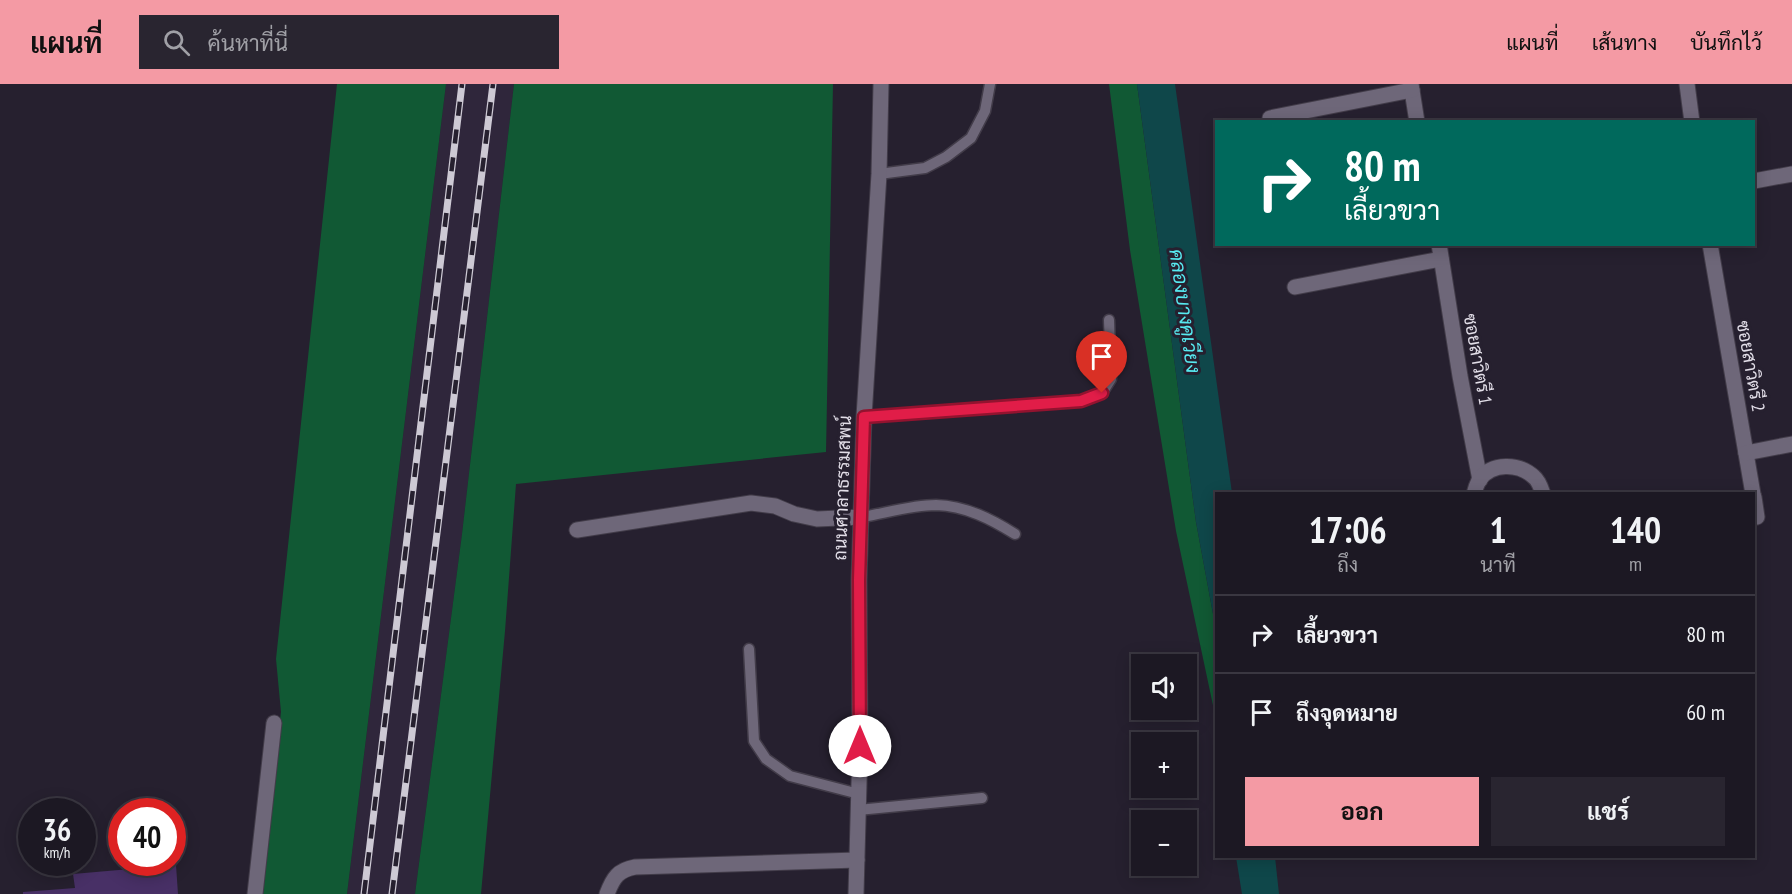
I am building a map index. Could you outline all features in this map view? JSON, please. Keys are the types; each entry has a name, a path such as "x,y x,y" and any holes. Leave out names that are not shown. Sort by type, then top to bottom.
{"street":[{"name":"ถนนศาลาธรรมสพน์","path":"856,894 859,794 859,580 864,417 879,174 881,84"},
{"path":"1687,84 1692,120"},
{"path":"1270,118 1411,87 1417,120"},
{"path":"1755,181 1792,174"},
{"name":"ซอยสาวิตรี 2","path":"1710,246 1752,492"},
{"path":"1295,287 1440,252"},
{"name":"ซอยสาวิตรี 1","path":"1440,252 1477,487"},
{"path":"1746,453 1792,444"},
{"name":"ซอยสาวิตรี 1","path":"1477,487 1492,470 1508,466 1523,469 1536,479 1543,492"},
{"path":"577,530 751,502 775,506 817,519 862,518"},
{"name":"ซอยสาวิตรี 2","path":"1755,506 1757,517"},
{"path":"255,894 274,723"},
{"path":"607,894 612,879 622,869 635,867 857,860"}],"lane":[{"path":"879,174 925,168 946,157 971,138 985,111 990,84"},
{"path":"864,417 1081,401 1102,393 1111,379 1109,320"},
{"path":"862,518 908,508 936,505 965,510 989,518 1015,534"},
{"path":"748,649 754,741 766,759 790,776 859,794"},
{"path":"858,810 982,798"}],"shaded area":[{"path":"446,84 514,84 462,534 415,894 347,894"}],"green space":[{"path":"337,84 446,84 347,894 259,894 281,712 276,659"},
{"path":"514,84 833,84 826,452 516,484 481,894 415,894 462,534"},
{"path":"1109,84 1137,84 1196,522 1215,625 1214,710 1176,531 1130,250"}],"water":[{"name":"คลองบางคูเวียง","path":"1137,84 1175,84 1232,492 1215,492 1215,625 1196,522"},
{"path":"1236,858 1275,858 1279,894 1242,894"}],"building":[{"path":"108,871 108,876 177,876 178,894 23,894 23,892 75,888 73,876 96,876 96,872"}],"railway":[{"path":"364,894 462,84"},
{"path":"392,894 493,84"}],"route":[{"path":"860,746 859,580 864,417 1081,401 1102,393"}]}
